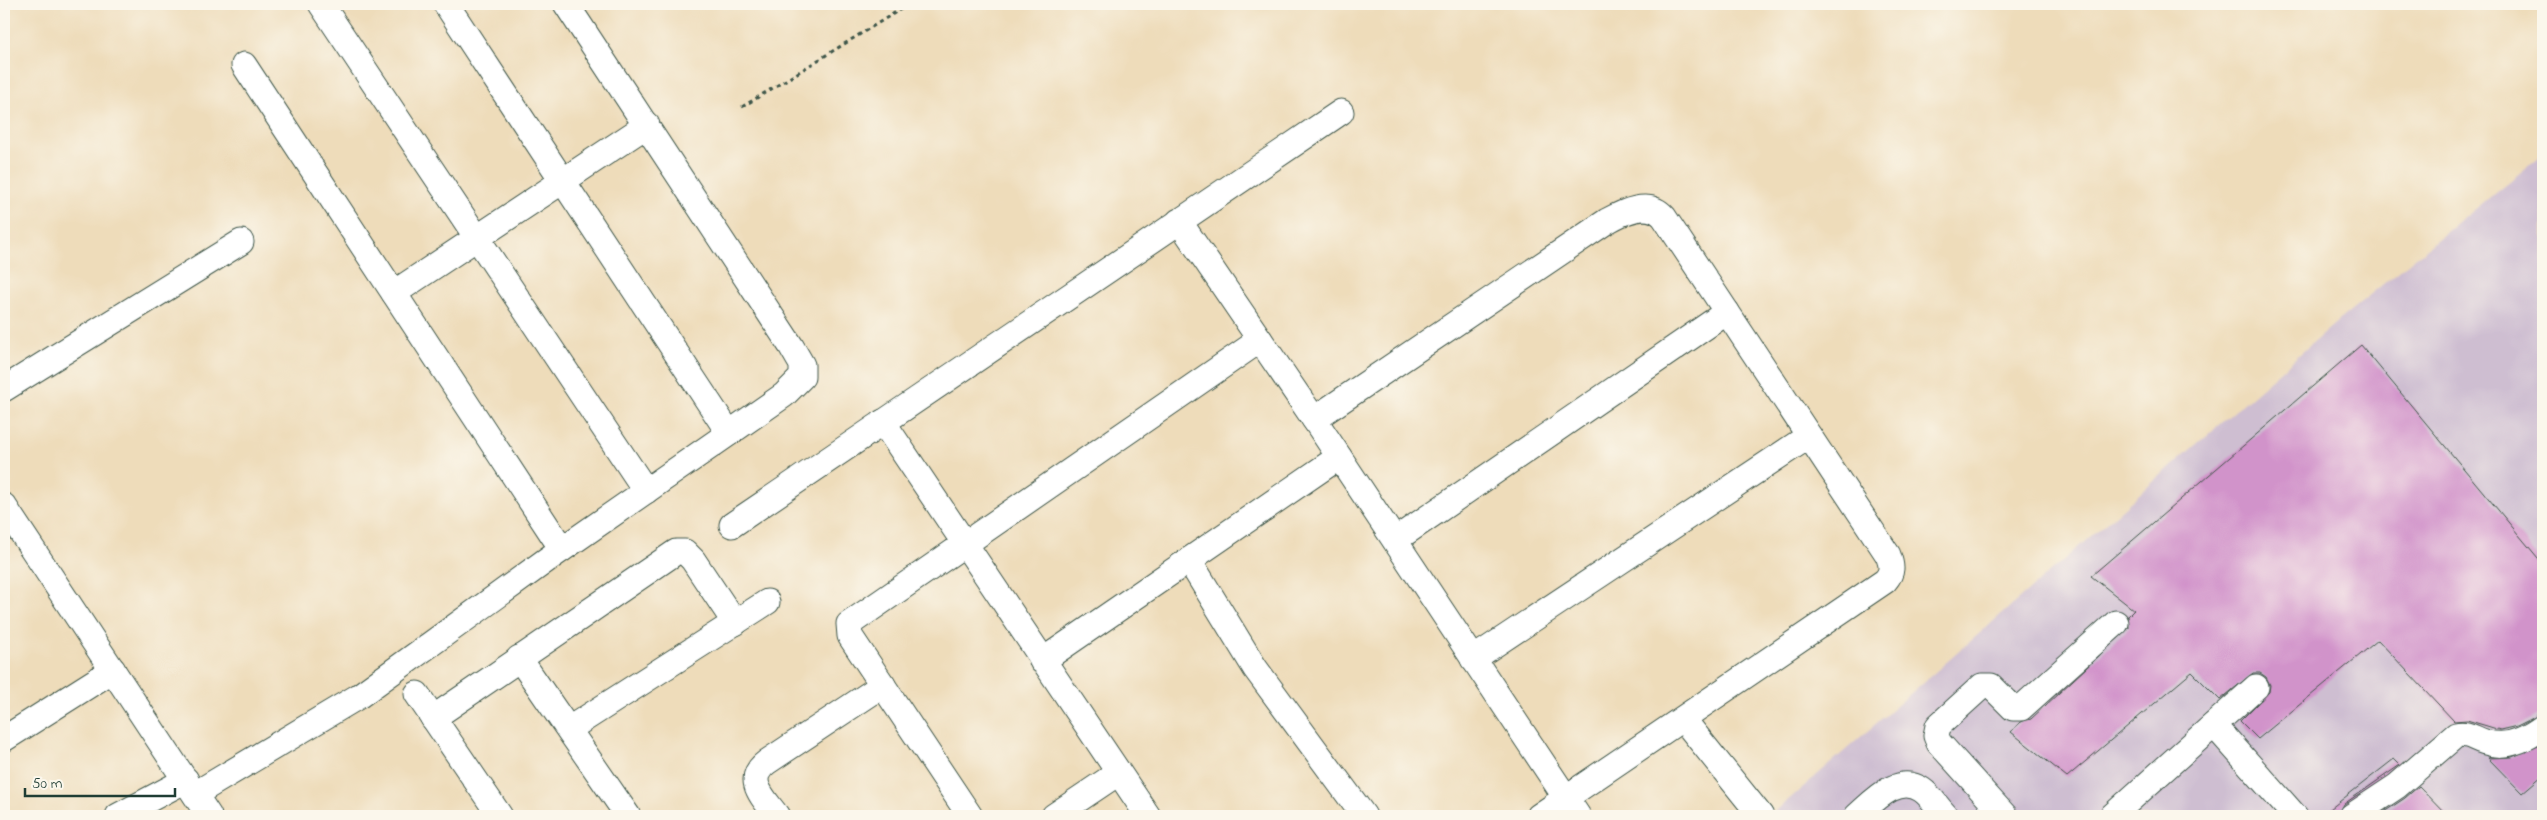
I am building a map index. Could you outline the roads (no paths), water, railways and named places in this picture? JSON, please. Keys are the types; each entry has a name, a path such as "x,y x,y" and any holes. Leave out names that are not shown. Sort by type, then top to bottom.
{"street":[{"path":"321,4 646,491"},
{"path":"446,4 729,434"},
{"path":"118,816 190,787 351,702 562,549 797,385 802,377 802,365 647,125 566,4"},
{"path":"244,65 562,549"},
{"path":"732,525 1341,112"},
{"path":"394,293 647,125"},
{"path":"1314,419 1607,221 1634,209 1645,208 1660,212 1888,555 1892,573 1885,581 1683,719 1572,807 1539,816"},
{"path":"1179,222 1314,419 1572,807"},
{"path":"4,389 241,242"},
{"path":"1395,540 1727,312"},
{"path":"970,816 850,636 848,624 1260,340"},
{"path":"883,422 1148,816"},
{"path":"1473,659 1809,436"},
{"path":"1042,661 1339,457"},
{"path":"4,506 209,816"},
{"path":"433,718 672,554 682,551 693,560 734,623"},
{"path":"1189,560 1255,668 1364,816"},
{"path":"569,728 766,602"},
{"path":"2005,816 1938,742 1936,736 1938,726 1982,686 1988,685 1995,688 2013,708 2021,708 2116,622"},
{"path":"520,658 628,816"},
{"path":"4,739 113,670"},
{"path":"777,816 757,787 755,782 757,771 883,685"},
{"path":"2112,816 2256,687"},
{"path":"417,694 500,816"},
{"path":"1683,719 1761,816"},
{"path":"2214,725 2295,816"},
{"path":"2352,816 2397,786 2456,735 2467,734 2487,743 2516,743 2543,727"},
{"path":"1054,816 1118,773"},
{"path":"1857,816 1889,789 1900,785 1917,787 1923,791 1946,816"}]}
